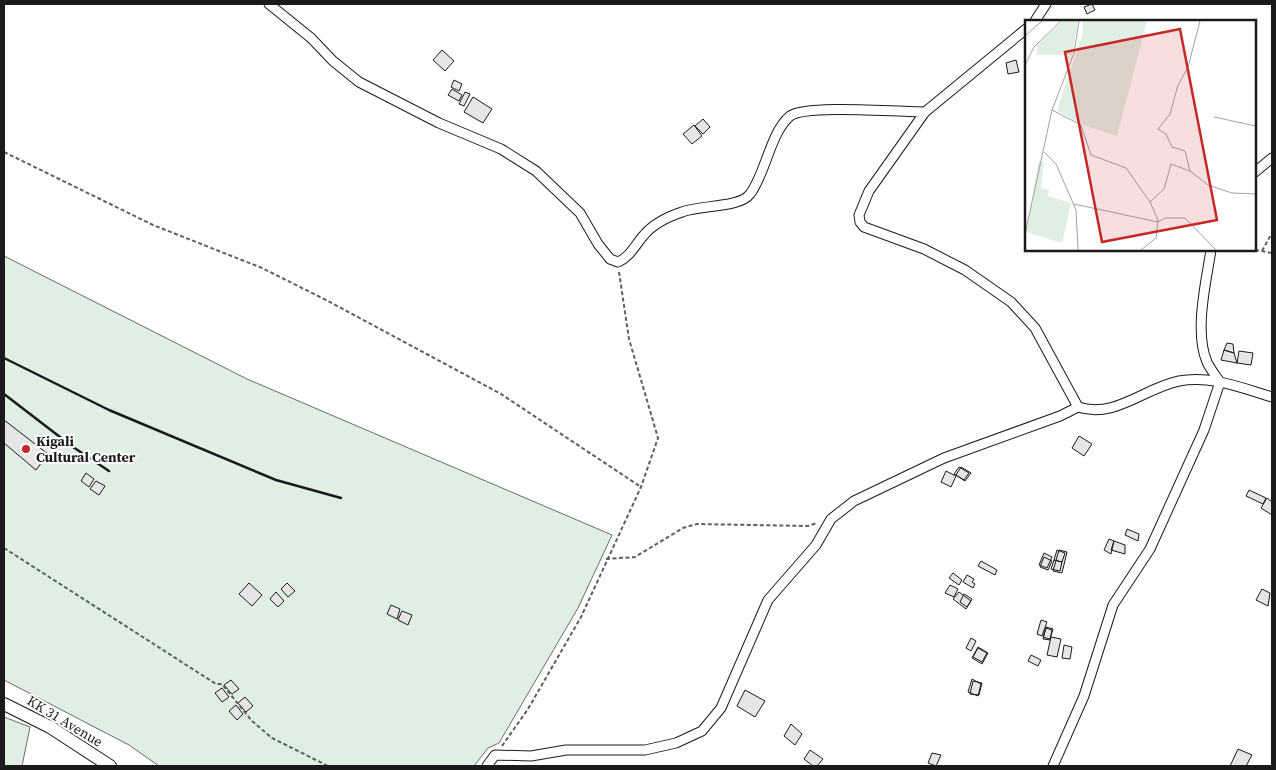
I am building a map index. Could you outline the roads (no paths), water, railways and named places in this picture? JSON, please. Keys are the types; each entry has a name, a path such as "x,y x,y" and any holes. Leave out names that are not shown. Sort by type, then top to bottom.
{"main road":[{"name":"KK 31 Avenue","path":"4,704 50,727 110,766"}],"street":[{"path":"269,4 311,38 333,61 359,82 439,123 501,149 536,171 580,213 604,252 610,259 618,262 625,259 645,234 662,220 689,209 737,202 750,195 779,133 790,116 804,110 821,108 925,112"},
{"path":"1036,20 1046,4"},
{"path":"1025,30 925,112 869,192 859,216 860,222 864,227 924,249 964,270 1011,302 1035,328 1078,407 1089,411 1104,410 1178,381 1205,380 1220,382 1272,397"},
{"path":"1256,171 1272,158"},
{"path":"1211,251 1203,298 1202,333 1207,362 1220,382"},
{"path":"1053,766 1084,696 1113,604 1150,549 1204,430 1220,382"},
{"path":"487,766 495,755 531,756 566,750 645,750 676,743 702,731 721,708 768,600 816,545 831,519 854,501 944,458 1060,416 1078,407"}],"place":[{"name":"Kigali Cultural Center","path":"26,449"}]}
